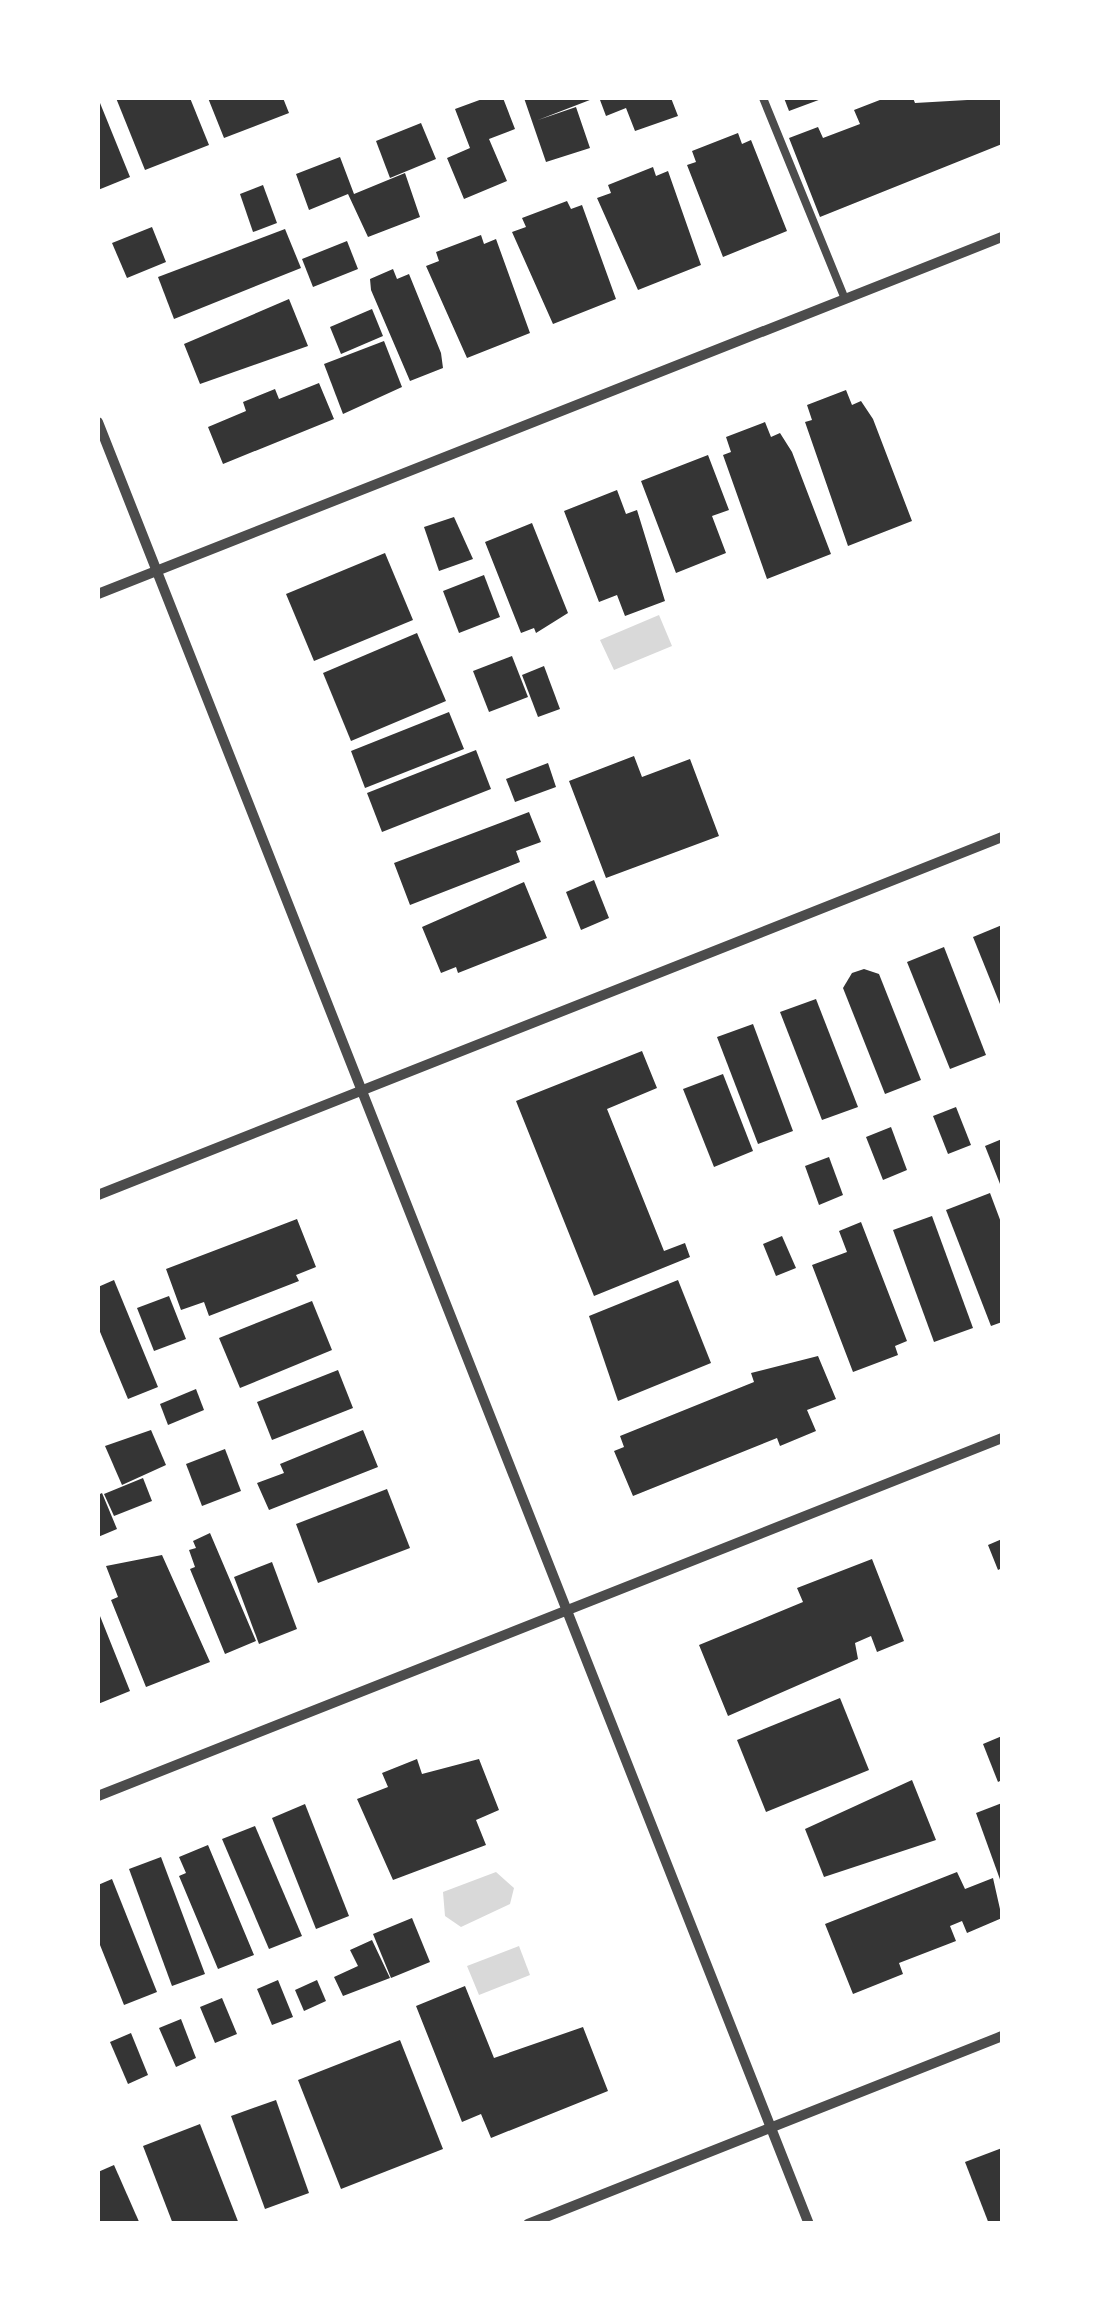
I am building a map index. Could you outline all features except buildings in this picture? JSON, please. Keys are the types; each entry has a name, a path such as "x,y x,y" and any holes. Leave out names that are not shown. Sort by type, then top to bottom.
{"street":[{"path":"98,594 1002,237"},
{"path":"98,422 809,2224"},
{"path":"98,1195 1002,837"},
{"path":"98,1796 1002,1438"},
{"path":"528,2224 1002,2036"}],"lane":[{"path":"763,98 845,299"}],"shaded area":[{"path":"659,615 672,646 614,670 600,640"},
{"path":"496,1872 514,1888 510,1904 461,1927 445,1916 443,1892"},
{"path":"519,1946 530,1975 479,1995 467,1966"}]}
